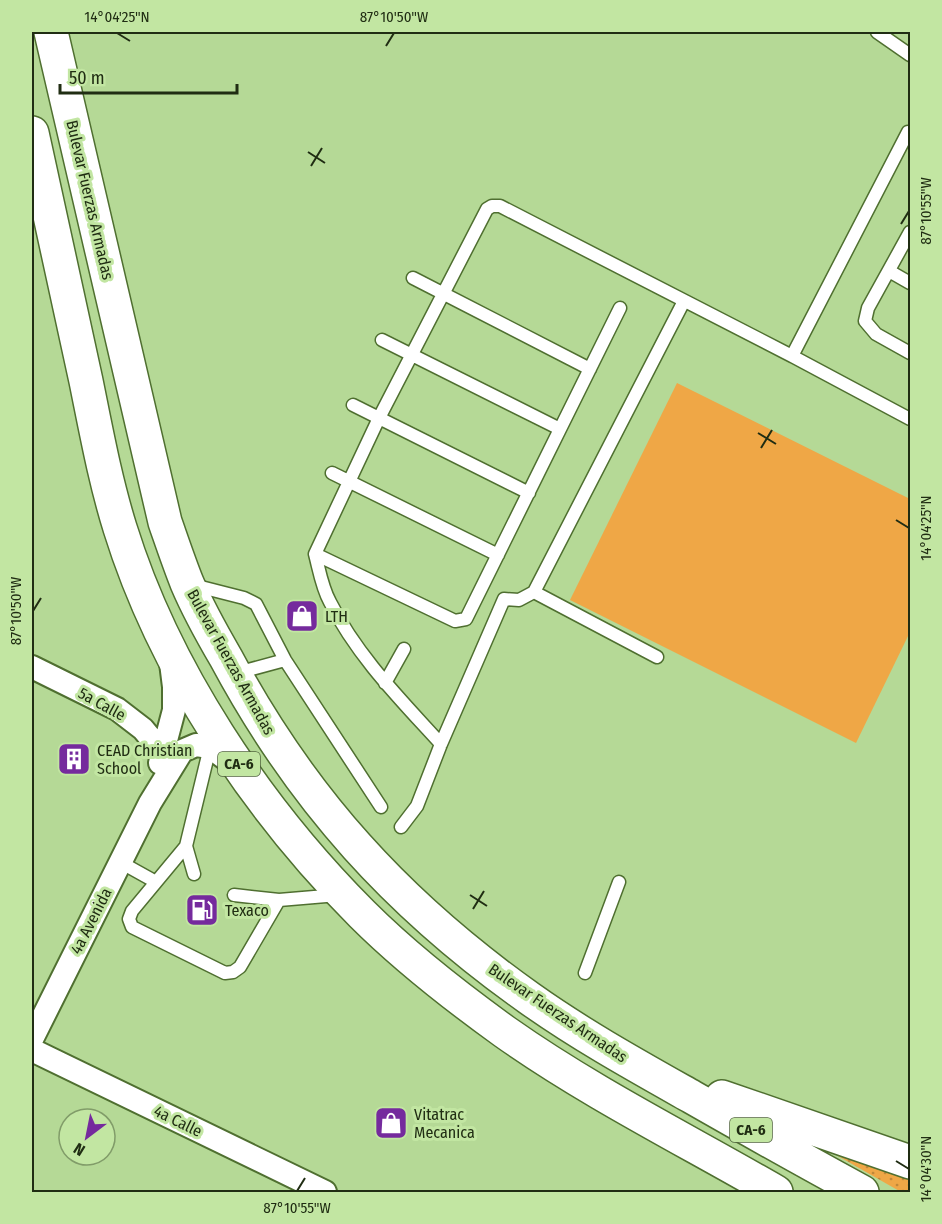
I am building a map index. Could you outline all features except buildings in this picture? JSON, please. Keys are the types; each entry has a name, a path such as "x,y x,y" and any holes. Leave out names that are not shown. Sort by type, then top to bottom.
{"highway":[{"name":"Bulevar Fuerzas Armadas","path":"51,32 165,522 187,583 258,716 322,807 364,856 399,892 470,953 530,999 641,1068 862,1192"},
{"name":"CA-6","path":"32,133 120,527 141,587 169,651 199,704 248,778 292,836 342,894 408,957 456,996 564,1071 767,1188"},
{"path":"641,1068 910,1162"}],"street":[{"path":"60,32 61,73"},
{"name":"4a Avenida","path":"150,803 174,710 174,687 169,651"},
{"name":"5a Calle","path":"32,667 117,709 143,729 163,753"},
{"name":"4a Avenida","path":"32,1039 150,803 182,751 196,745 210,747"},
{"path":"210,747 248,778"},
{"name":"4a Calle","path":"32,1050 325,1192"}],"lane":[{"path":"877,32 910,55"},
{"path":"792,356 910,132"},
{"path":"441,744 385,682 358,647 329,601 315,554 379,418 487,209 500,206 910,419"},
{"path":"910,232 868,308 865,321 876,334 910,353"},
{"path":"889,271 910,283"},
{"path":"413,278 590,369"},
{"path":"401,827 417,806 441,744 504,599 519,600 534,592 684,301"},
{"path":"315,554 454,621 466,620 620,308"},
{"path":"382,340 560,429"},
{"path":"353,405 529,493"},
{"path":"332,473 498,555"},
{"path":"187,583 244,598 256,604 285,660 381,807"},
{"path":"534,592 657,657"},
{"path":"385,682 404,649"},
{"path":"234,673 285,660"},
{"path":"210,747 186,846 132,911 129,919 132,927 225,973 233,972 240,967 279,900"},
{"path":"186,846 194,874"},
{"path":"120,862 156,882"},
{"path":"585,973 620,882"},
{"path":"234,895 279,900 342,894"}],"shaded area":[{"path":"677,383 910,499 910,632 856,743 570,600"},
{"path":"824,1148 910,1173 910,1192 901,1192"}],"place":[{"name":"LTH","path":"302,616"},
{"name":"CEAD Christian School","path":"74,759"},
{"name":"Texaco","path":"202,910"},
{"name":"Vitatrac Mecanica","path":"391,1123"}]}
